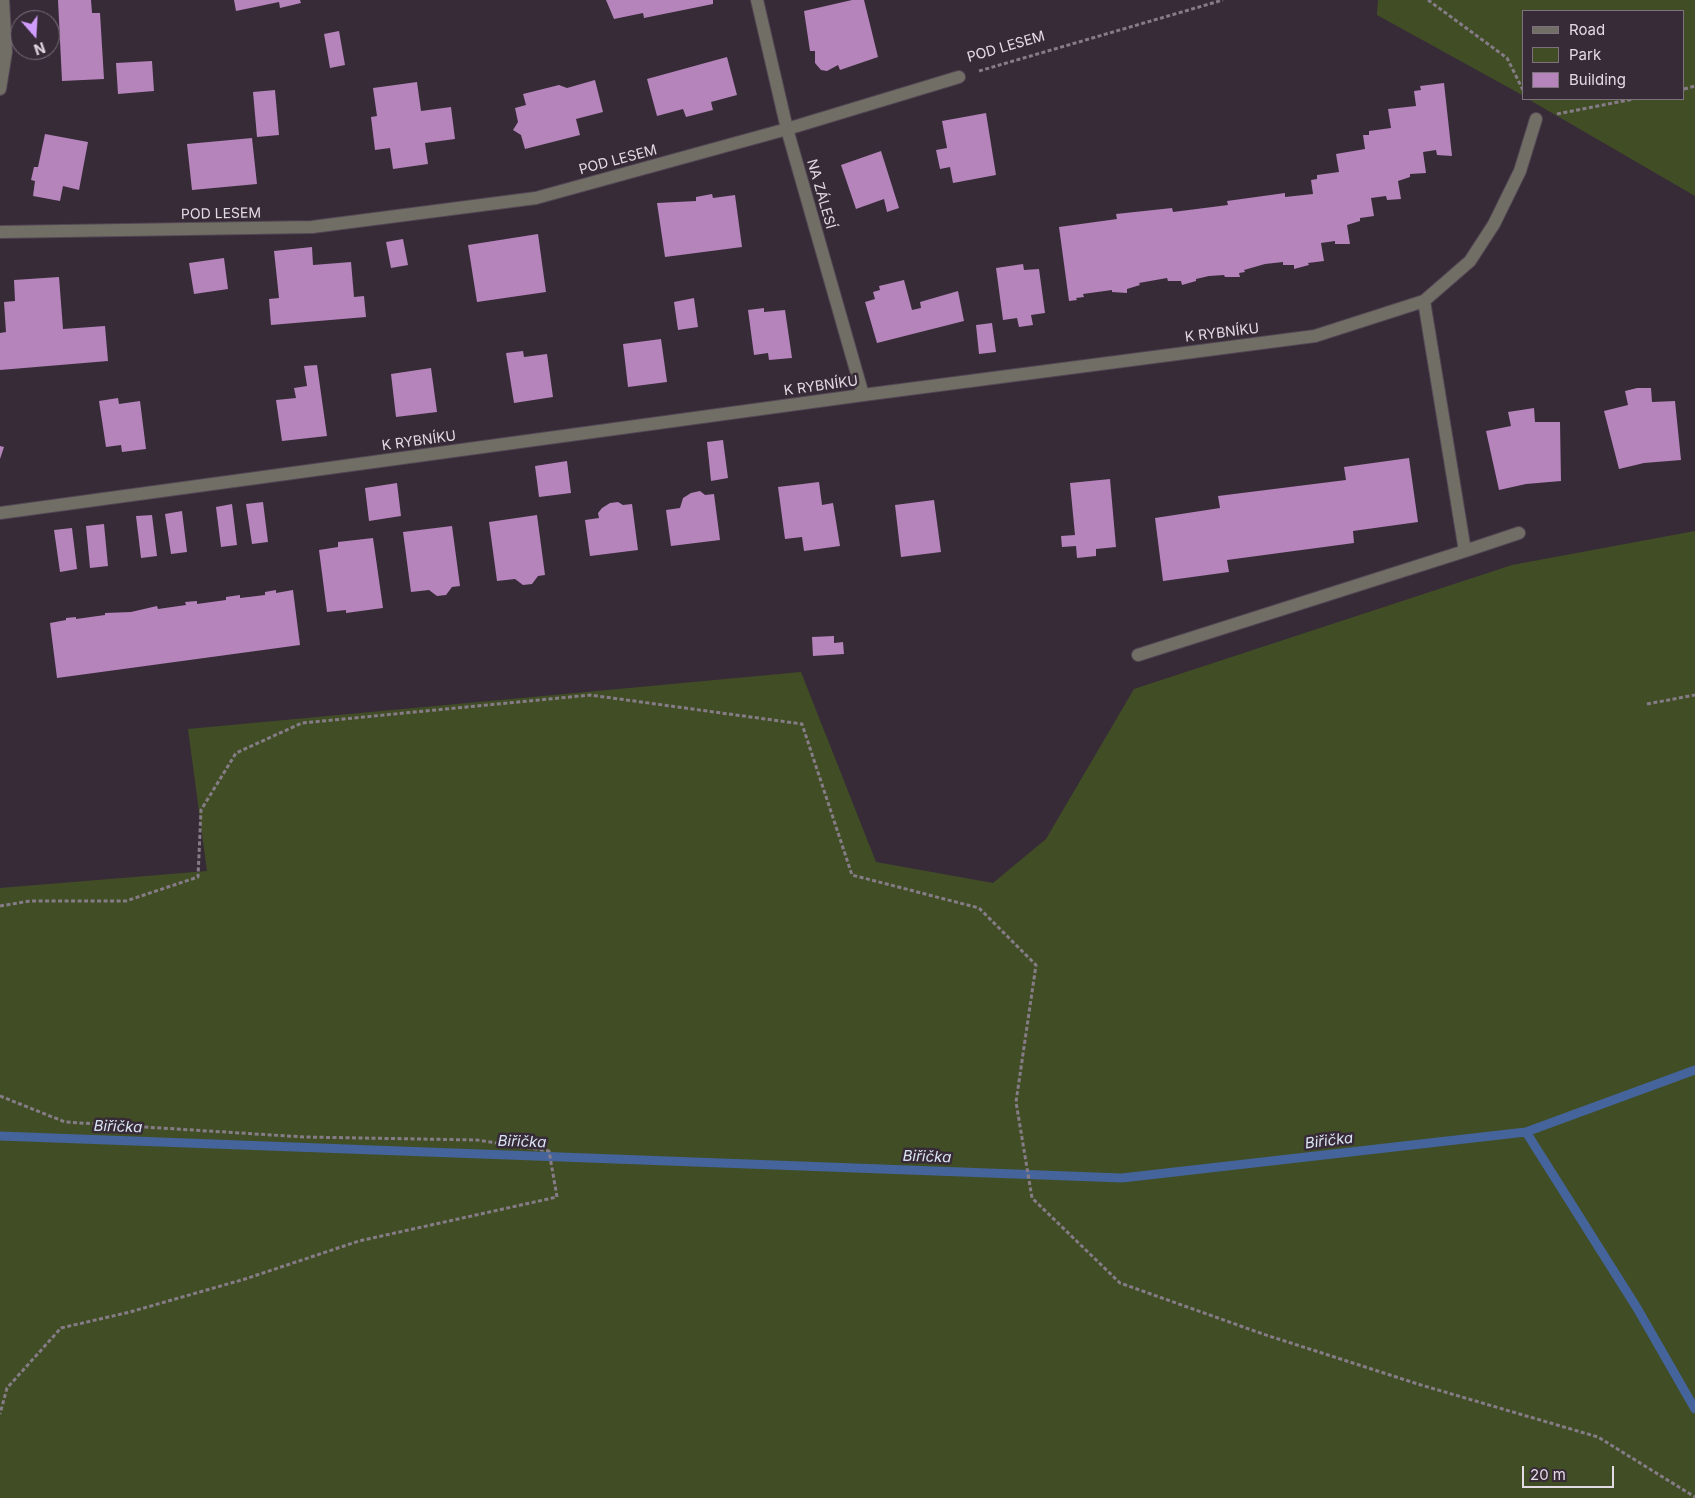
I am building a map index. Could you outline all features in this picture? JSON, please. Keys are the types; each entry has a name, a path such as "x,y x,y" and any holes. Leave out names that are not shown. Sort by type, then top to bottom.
{"street":[{"path":"0,89 6,52 3,0"},
{"name":"NA ZÁLESÍ","path":"757,0 788,129 863,395"},
{"name":"POD LESEM","path":"0,232 312,227 536,198 788,129 959,77"},
{"name":"K RYBNÍKU","path":"0,513 863,395 1314,336 1424,301 1470,261 1494,224 1520,171 1536,119"},
{"path":"1424,301 1465,551"},
{"path":"1138,655 1519,533"}],"path":[{"name":"POD LESEM","path":"959,77 1223,0"},
{"path":"1428,0 1507,58 1522,88"},
{"path":"1536,119 1629,100"},
{"path":"0,906 30,901 126,901 198,877 201,810 236,753 302,723 590,695 802,724 852,875 980,908 1036,965 1016,1102 1032,1198 1120,1283 1272,1337 1421,1385 1598,1437 1695,1497"},
{"path":"1646,704 1695,695"},
{"path":"0,1096 65,1122 304,1136 477,1140 549,1151 557,1197 359,1241 245,1279 130,1312 61,1328 7,1388 0,1414"}],"green space":[{"path":"1378,0 1695,0 1695,196 1530,100 1685,100 1685,10 1522,10 1522,95 1377,15"},
{"path":"1695,531 1695,1498 0,1498 0,888 207,871 188,729 801,672 876,862 993,883 1046,839 1134,689 1512,565"}],"building":[{"path":"58,0 91,0 92,13 100,13 104,79 62,81 60,10"},
{"path":"234,0 300,0 301,3 280,8 279,2 236,11"},
{"path":"606,0 713,0 713,4 644,18 643,13 614,19"},
{"path":"852,0 864,0 878,57 840,70 838,65 827,71 821,70 815,63 815,51 810,51 804,11"},
{"path":"339,31 345,65 330,68 324,34"},
{"path":"727,57 737,95 711,102 713,110 686,117 683,109 657,116 647,79"},
{"path":"152,61 154,91 118,94 116,63"},
{"path":"595,80 603,112 576,119 580,135 525,149 521,135 513,130 518,122 515,108 526,105 523,94 559,85 567,88"},
{"path":"417,82 421,111 451,107 455,139 425,143 428,164 393,169 390,148 375,150 371,117 377,116 373,88"},
{"path":"1444,83 1452,156 1437,155 1436,150 1423,152 1426,173 1410,174 1410,177 1398,181 1401,199 1387,200 1386,196 1371,198 1374,216 1360,218 1360,221 1347,225 1350,244 1335,244 1335,241 1321,243 1324,261 1308,263 1309,265 1294,269 1294,265 1283,265 1283,262 1265,264 1244,270 1245,272 1239,273 1240,277 1209,276 1182,285 1181,281 1168,281 1167,278 1139,283 1140,285 1127,289 1127,293 1112,292 1112,290 1083,294 1084,297 1069,301 1059,227 1117,219 1116,214 1172,208 1173,212 1228,205 1227,201 1285,193 1285,197 1313,194 1311,180 1317,179 1317,175 1339,172 1336,154 1365,149 1363,135 1369,135 1369,131 1391,128 1388,109 1416,106 1414,91 1421,90 1420,86"},
{"path":"275,90 279,135 257,137 253,92"},
{"path":"986,113 996,175 953,183 950,167 940,169 936,150 947,148 942,121"},
{"path":"45,134 88,142 79,190 63,186 60,201 33,196 35,181 31,180 34,167 38,167"},
{"path":"252,138 257,184 192,190 187,144"},
{"path":"881,151 899,208 887,212 884,199 856,209 841,165"},
{"path":"712,194 713,198 735,195 742,247 665,257 657,203 696,201 696,197"},
{"path":"538,234 546,292 477,302 468,245"},
{"path":"403,239 408,265 391,268 386,242"},
{"path":"312,247 313,265 351,262 354,297 364,296 366,317 271,325 269,299 279,298 274,251"},
{"path":"224,258 228,289 194,294 189,263"},
{"path":"1023,264 1024,270 1039,269 1045,313 1031,315 1033,325 1019,327 1017,318 1003,320 996,268"},
{"path":"59,277 63,329 105,326 108,361 0,370 0,333 6,332 4,302 15,301 14,280"},
{"path":"904,280 912,310 921,308 920,302 958,291 964,321 877,343 865,302 875,299 873,292 880,290 879,286"},
{"path":"694,298 698,327 678,330 674,302"},
{"path":"764,308 764,312 785,310 792,358 769,360 768,353 754,355 748,310"},
{"path":"992,323 996,352 979,354 976,325"},
{"path":"661,339 667,382 628,387 623,344"},
{"path":"523,351 524,357 547,354 553,397 514,403 506,353"},
{"path":"317,365 327,436 282,441 276,400 296,398 294,388 307,386 304,366"},
{"path":"431,368 437,412 396,417 391,374"},
{"path":"1637,388 1651,388 1652,402 1675,401 1681,460 1644,463 1619,469 1604,411 1628,405 1625,391"},
{"path":"118,398 119,404 140,401 146,449 122,452 121,445 106,447 99,401"},
{"path":"1534,408 1535,422 1560,422 1561,481 1526,484 1499,490 1486,431 1511,426 1508,412"},
{"path":"723,440 728,478 711,481 707,442"},
{"path":"0,446 4,447 0,459"},
{"path":"1409,458 1418,522 1353,531 1354,543 1227,560 1229,572 1163,581 1155,518 1220,508 1218,496 1346,480 1344,467"},
{"path":"567,461 571,493 539,497 535,466"},
{"path":"1110,479 1116,547 1096,549 1096,556 1077,558 1076,546 1062,547 1061,536 1075,535 1070,483"},
{"path":"819,482 822,505 833,503 840,546 804,551 802,537 785,539 778,487"},
{"path":"397,483 401,516 369,521 365,488"},
{"path":"700,491 705,495 714,494 720,540 671,546 666,510 680,508 683,498 691,493"},
{"path":"934,500 941,552 901,557 895,505"},
{"path":"263,502 268,542 252,544 246,504"},
{"path":"618,502 623,505 632,504 638,550 590,556 585,520 599,518 598,513 602,508 610,503"},
{"path":"232,504 237,545 221,547 216,507"},
{"path":"182,511 187,552 171,554 165,514"},
{"path":"152,515 157,556 141,558 136,516"},
{"path":"537,515 545,575 538,576 532,584 523,585 515,579 497,581 489,522"},
{"path":"104,524 108,566 90,568 86,526"},
{"path":"452,526 460,586 452,587 446,595 437,596 429,590 411,592 403,532"},
{"path":"72,528 77,569 60,572 54,530"},
{"path":"373,538 383,608 346,613 346,610 327,612 319,550 338,547 338,542"},
{"path":"276,590 276,593 293,590 300,645 57,678 50,623 66,620 66,618 76,617 76,619 105,615 105,613 131,612 157,606 158,609 186,605 185,602 197,601 197,604 226,600 226,597 240,595 240,598 265,595 265,592"},
{"path":"834,636 834,643 843,642 844,654 813,656 812,637"}],"waterway":[{"path":"1526,1132 1695,1070"},
{"name":"Biřička","path":"0,1136 1122,1178 1526,1132 1637,1308 1695,1409"}]}
